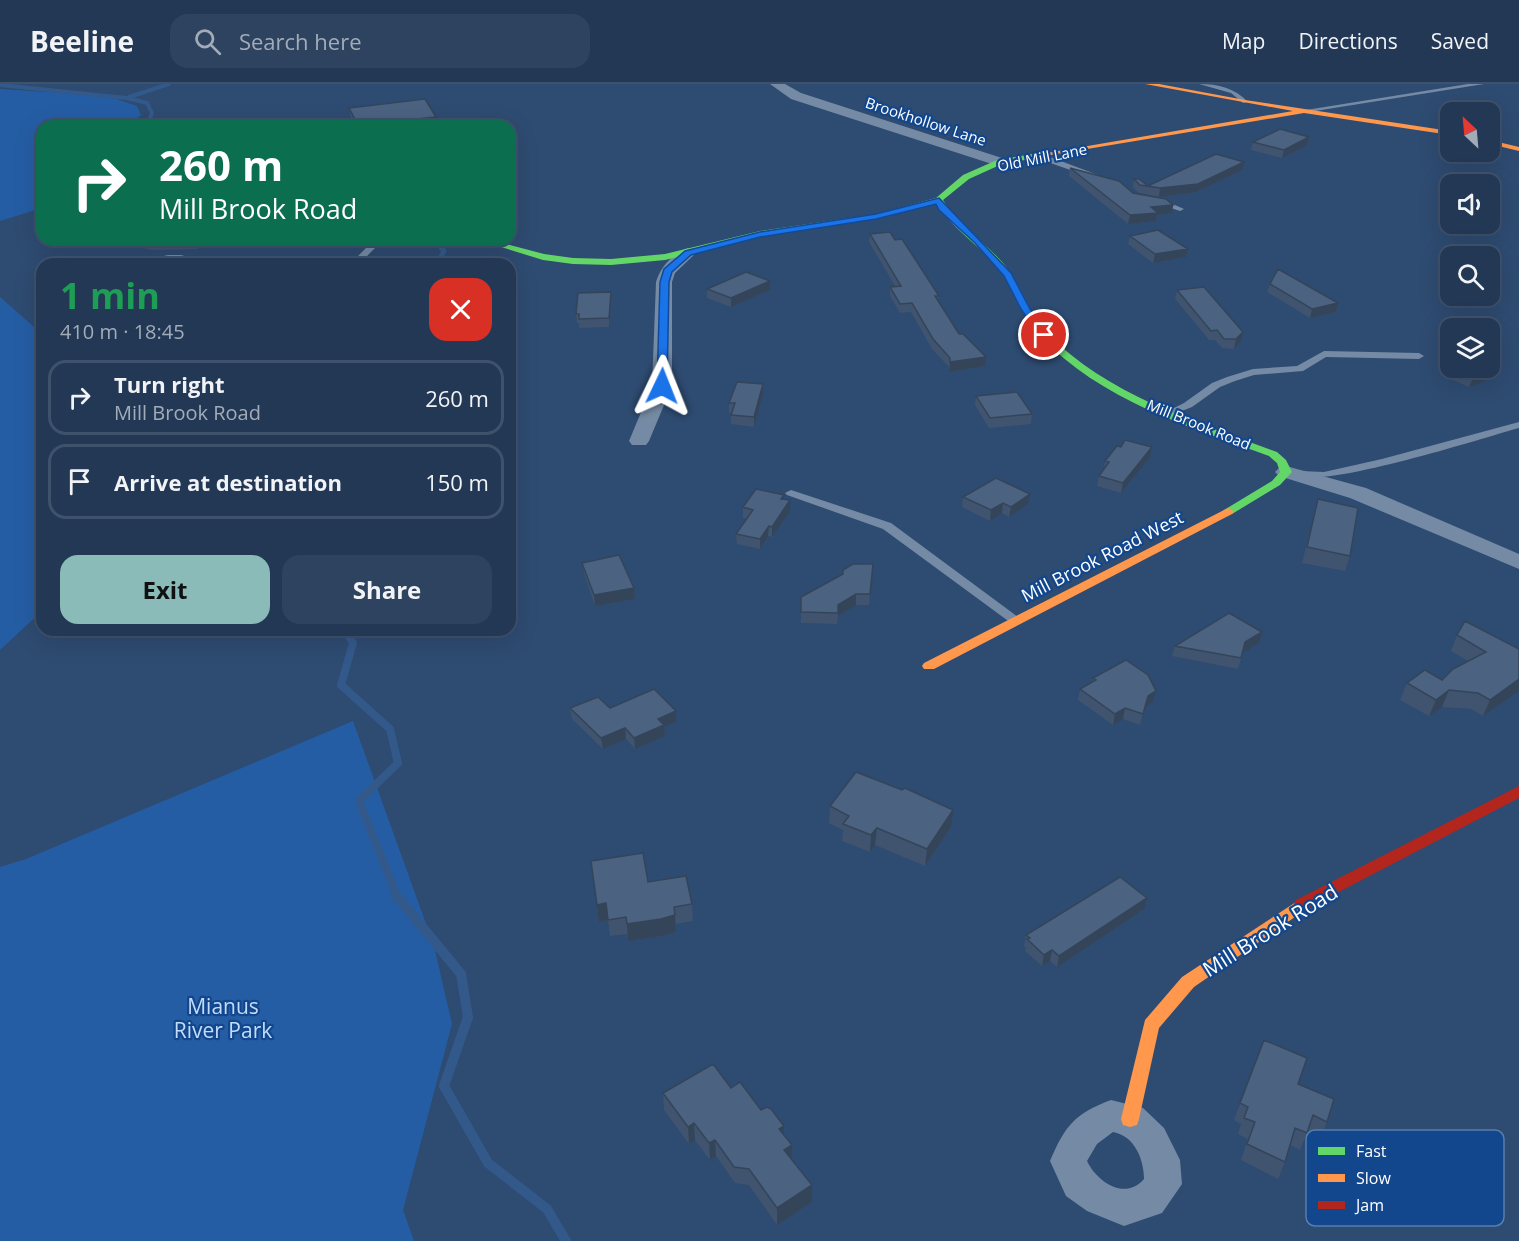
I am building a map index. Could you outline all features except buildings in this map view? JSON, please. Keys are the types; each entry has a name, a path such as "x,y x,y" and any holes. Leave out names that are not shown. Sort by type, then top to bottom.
{"street":[{"name":"Brookhollow Lane","path":"776,84 796,96 1000,162"},
{"path":"1148,84 1245,102 1440,132"},
{"name":"Old Mill Lane","path":"506,246 553,258 611,262 688,253 760,234 876,216 939,200 966,177 1000,162 1301,111"},
{"path":"1500,144 1516,147"},
{"name":"Mill Brook Road","path":"939,200 942,208 978,241 1008,275 1025,309 1044,335 1091,373 1169,413 1273,454 1282,462 1286,472"},
{"name":"Old Mill Lane","path":"631,260 667,273 688,253"},
{"path":"639,441 662,386 667,273"},
{"path":"1286,472 1358,493 1519,562"},
{"name":"Mill Brook Road West","path":"929,666 1226,513 1276,483 1286,472"},
{"name":"Mill Brook Road","path":"1130,1119 1151,1024 1188,982 1304,903 1519,791"}],"lane":[{"path":"1202,84 1233,92 1245,102"},
{"path":"1301,111 1481,84"},
{"path":"1039,156 1113,182"},
{"path":"1144,199 1167,203 1180,209"},
{"path":"360,258 373,246"},
{"path":"1169,413 1188,405 1216,385 1253,372 1299,369 1324,354 1419,356"},
{"path":"1286,472 1324,475 1384,462 1519,425"},
{"path":"791,493 886,526 1016,620"}],"green space":[{"path":"0,89 80,94 116,99 137,106 141,115 135,120 36,120 36,210 0,221"},
{"path":"0,297 36,329 36,617 0,650"},
{"name":"Mianus River Park","path":"353,721 434,946 452,1024 403,1210 414,1241 0,1241 0,867 26,859"}],"waterway":[{"path":"129,97 169,84"},
{"path":"0,85 127,98 147,103 152,113 149,120"},
{"path":"440,246 444,251 440,258"},
{"path":"349,636 353,643 341,685 390,729 398,763 359,801 397,896"},
{"path":"396,895 461,974 468,1017 444,1086 488,1163 547,1209 566,1241"}],"traffic: fast":[{"path":"504,246 543,257 573,261 611,262 665,257 760,234 876,216 939,200 966,177 1000,162 1039,155"},
{"path":"939,200 960,227 1001,266 1037,327 1068,357 1094,376 1152,407 1273,454 1282,462 1286,472 1276,483 1228,512"}],"traffic: slow":[{"path":"1148,84 1245,102 1440,131"},
{"path":"1039,155 1301,112"},
{"path":"1500,144 1519,149"},
{"path":"929,666 1228,512"},
{"path":"1130,1119 1151,1025 1188,982 1302,904"}],"traffic: jam":[{"path":"1302,904 1519,791"}],"route":[{"path":"662,386 664,282 667,271 688,253 760,234 876,216 939,200 942,208 978,241 1013,281 1025,309 1044,335"}]}
